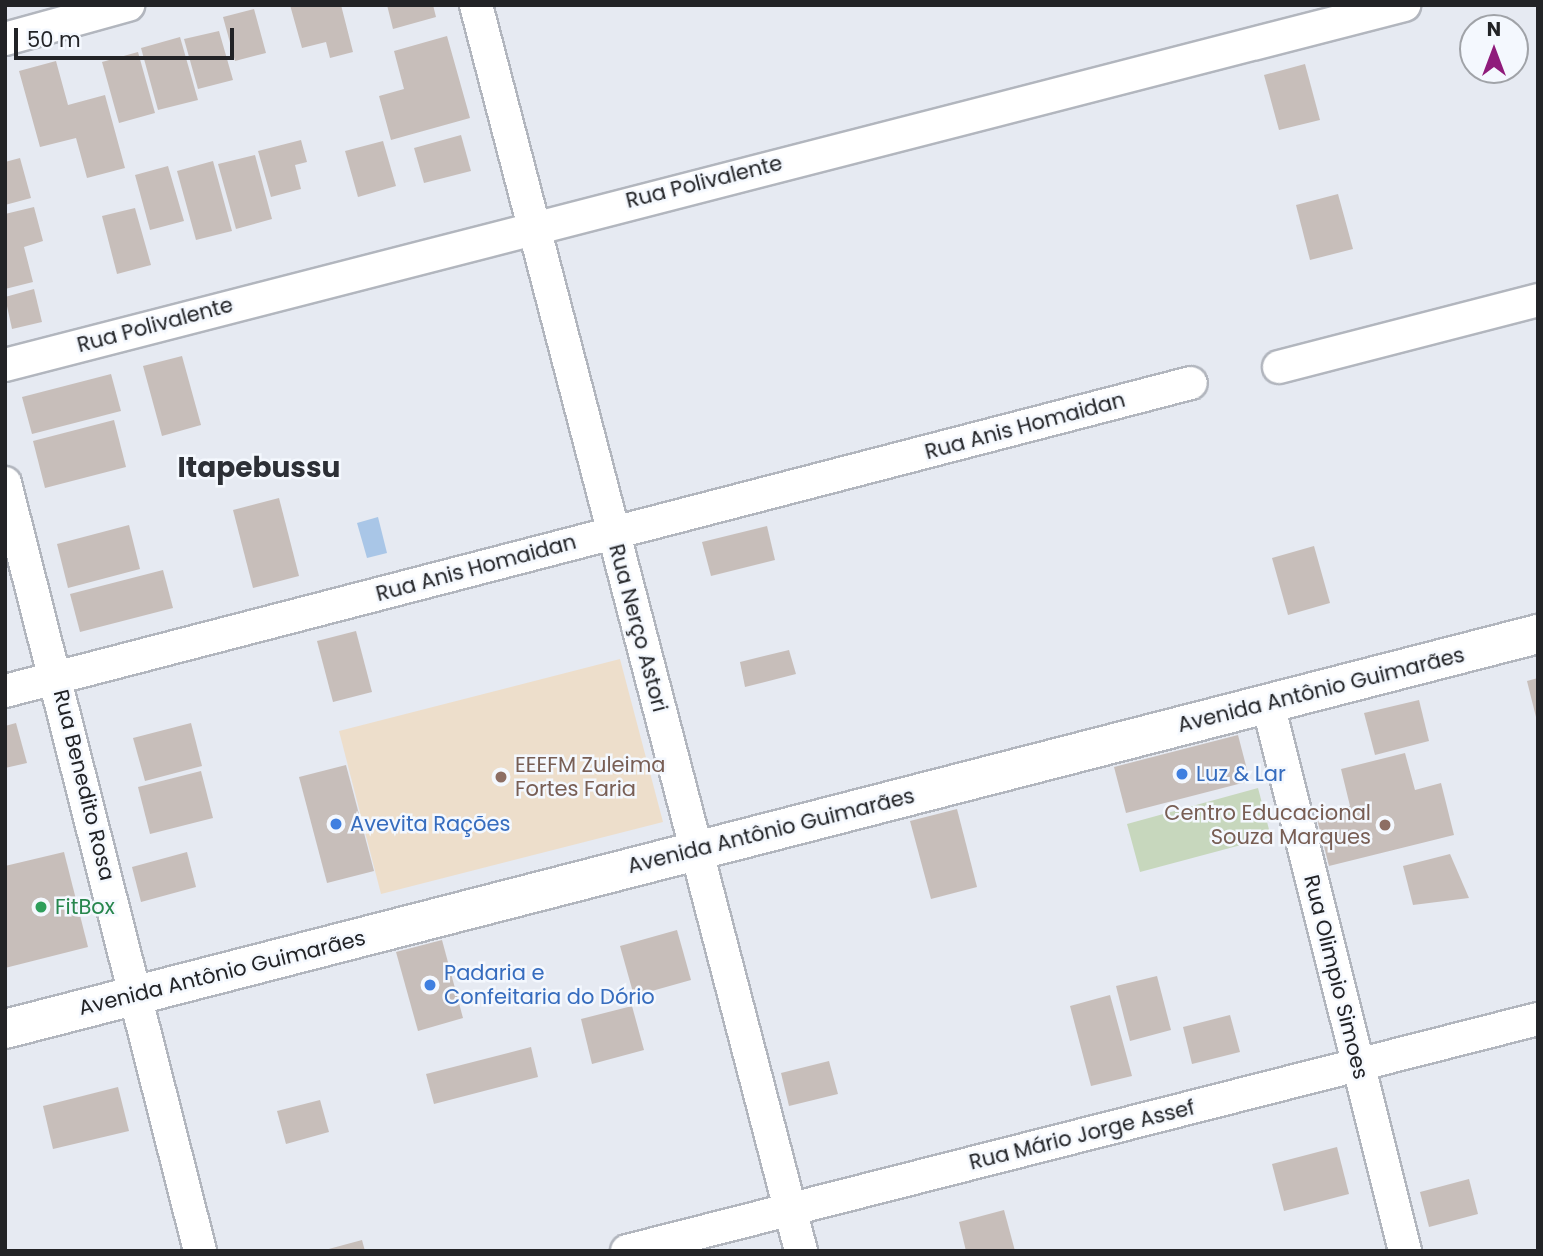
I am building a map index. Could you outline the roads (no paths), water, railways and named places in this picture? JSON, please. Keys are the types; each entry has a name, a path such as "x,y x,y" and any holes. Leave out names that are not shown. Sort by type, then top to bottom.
{"street":[{"path":"5,39 128,5"},
{"name":"Rua Nerço Astori","path":"476,5 801,1251"},
{"name":"Rua Polivalente","path":"5,365 533,225 1404,5"},
{"path":"1279,367 1538,300"},
{"name":"Rua Anis Homaidan","path":"5,691 1191,383"},
{"name":"Rua Benedito Rosa","path":"5,483 57,677 200,1251"},
{"name":"Avenida Antônio Guimarães","path":"5,1029 1538,634"},
{"name":"Rua Olimpio Simoes","path":"1268,704 1405,1251"},
{"name":"Rua Mário Jorge Assef","path":"626,1251 1538,1019"}],"water":[{"path":"378,517 387,553 367,558 357,523"}],"place":[{"name":"Luz & Lar","path":"1182,774"},
{"name":"EEEFM Zuleima Fortes Faria","path":"501,777"},
{"name":"Avevita Rações","path":"336,824"},
{"name":"Centro Educacional Souza Marques","path":"1385,825"},
{"name":"FitBox","path":"41,907"},
{"name":"Padaria e Confeitaria do Dório","path":"430,985"}],"district":[{"name":"Itapebussu","path":"259,468"}]}
